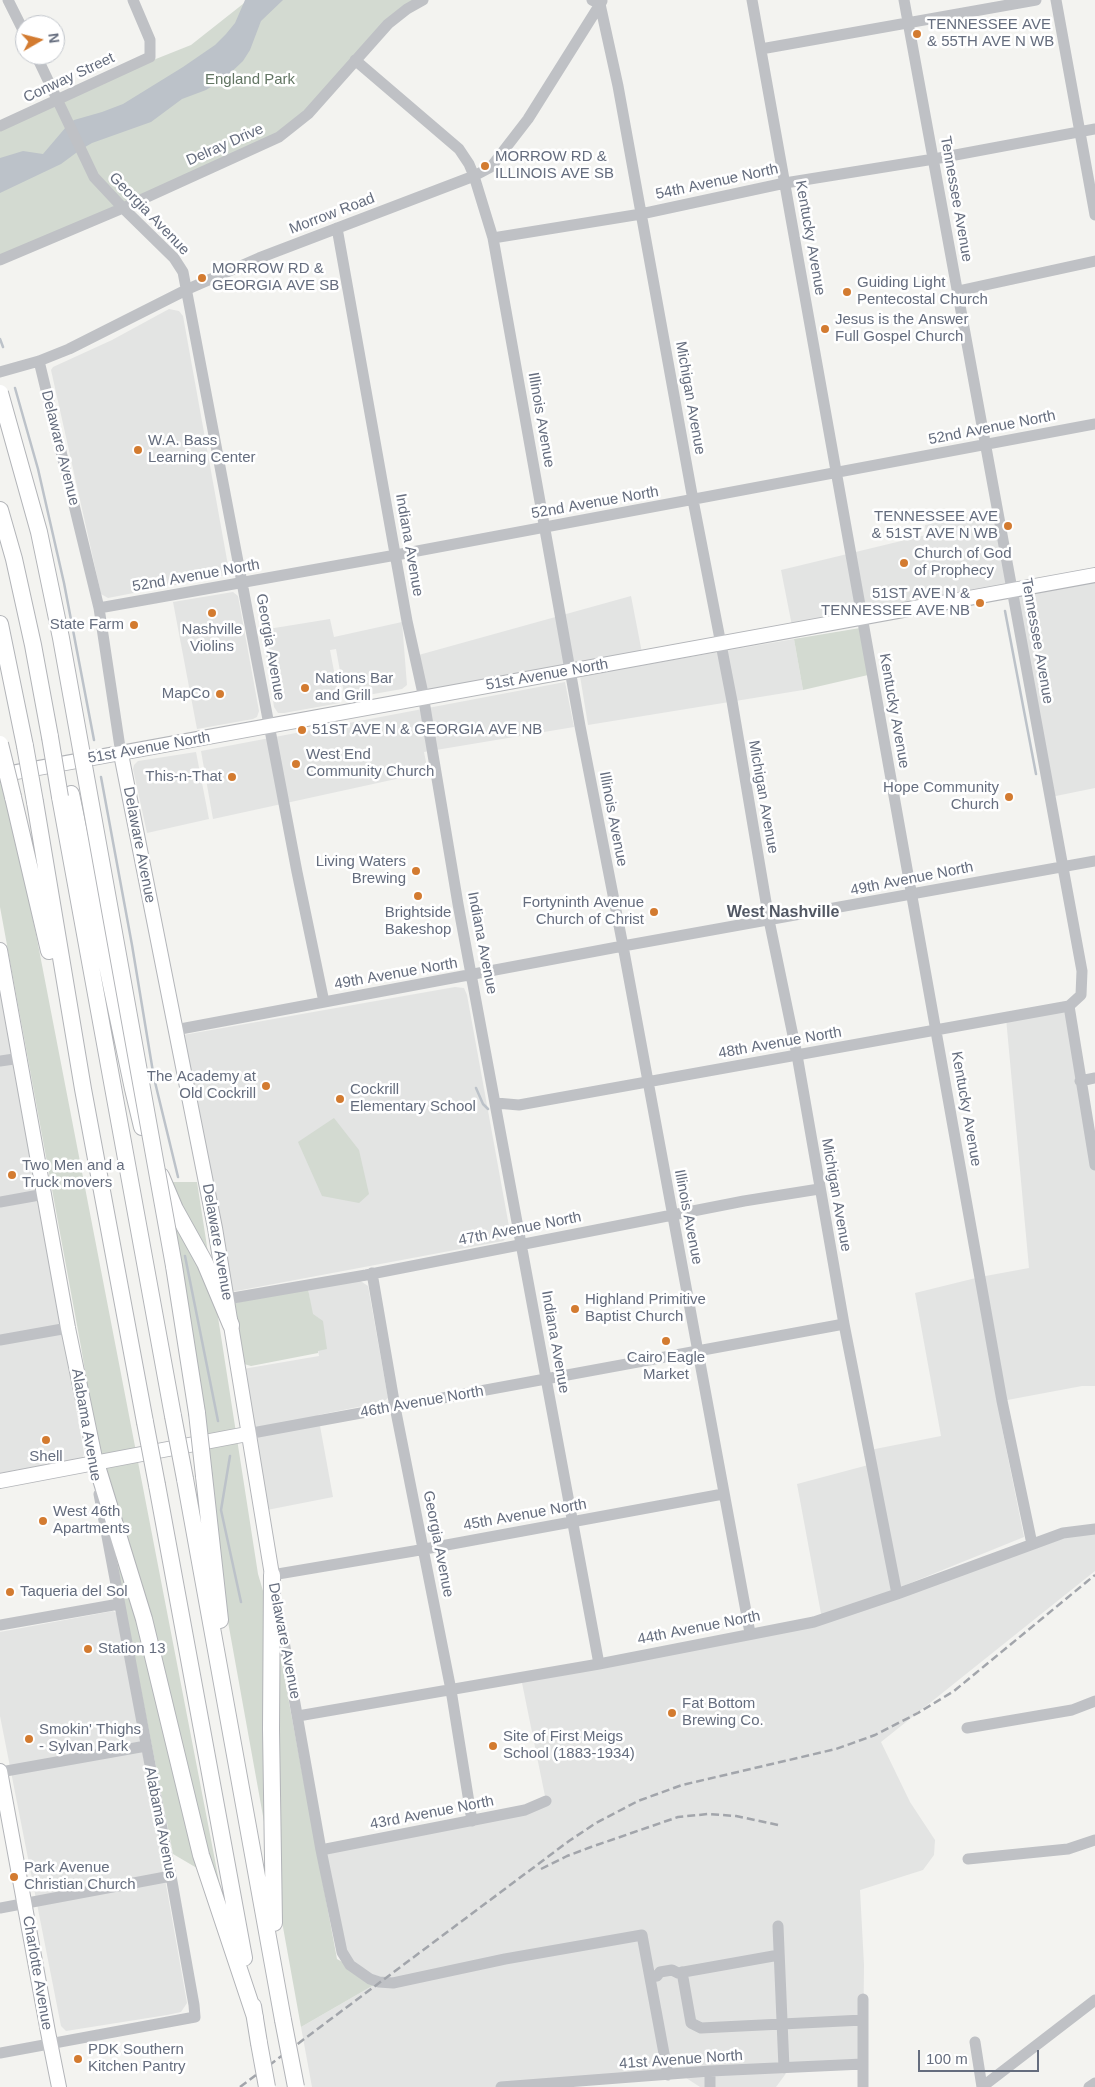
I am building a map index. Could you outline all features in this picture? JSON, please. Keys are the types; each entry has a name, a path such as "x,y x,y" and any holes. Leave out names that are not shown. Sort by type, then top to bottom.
{"highway":[{"path":"0,393 39,532 59,629 174,1266 197,1413 219,1603 222,1680"},
{"path":"0,510 14,559 66,796 145,1137 175,1209 205,1263 231,1325"},
{"path":"0,624 25,746 83,1089 267,2087"},
{"path":"0,744 83,1089"},
{"path":"66,796 173,1416 296,2087"},
{"path":"96,1463 144,1619 201,1855 255,2017"},
{"path":"272,1575 271,1729 275,1973"}],"main road":[{"name":"51st Avenue North","path":"0,775 1095,575"},
{"name":"Delaware Avenue","path":"121,754 203,1166 227,1299 272,1575"},
{"name":"Alabama Avenue","path":"0,950 21,1058 68,1328 96,1463"},
{"name":"46th Avenue North","path":"0,1481 248,1434"},
{"name":"Charlotte Avenue","path":"0,1772 59,2087"}],"street":[{"path":"8,0 16,15"},
{"name":"Conway Street","path":"0,126 60,105 150,57 150,40 133,0"},
{"name":"Delray Drive","path":"0,260 123,208 279,137 308,114 388,24 407,9 423,0"},
{"name":"Kentucky Avenue","path":"752,0 1002,1401 1032,1544"},
{"name":"Tennessee Avenue","path":"904,0 1082,971 1082,995 1068,1006"},
{"path":"761,49 1036,0"},
{"path":"1056,0 1095,215"},
{"name":"Morrow Road","path":"0,372 39,361 111,329 188,289 260,258 474,176 491,167 528,119 598,2"},
{"name":"Michigan Avenue","path":"598,2 618,86 692,500 721,644 769,920 797,1055 844,1324 898,1594"},
{"name":"Illinois Avenue","path":"355,60 459,149 474,176 493,238 585,753 623,946 750,1633"},
{"name":"Georgia Avenue","path":"41,65 88,167 98,182 174,258 183,272 188,289 297,872 324,1002"},
{"name":"54th Avenue North","path":"493,238 641,214 785,183 934,159 1095,129"},
{"name":"Indiana Avenue","path":"337,228 457,895 599,1664"},
{"path":"958,291 1095,261"},
{"name":"Delaware Avenue","path":"39,361 99,608 121,754"},
{"name":"52nd Avenue North","path":"99,608 396,556 1095,424"},
{"name":"49th Avenue North","path":"175,1030 623,946 1095,861"},
{"path":"1068,1006 1095,1165"},
{"name":"48th Avenue North","path":"496,1103 519,1105 936,1032 1068,1006"},
{"path":"0,1061 21,1058"},
{"path":"1080,1081 1095,1078"},
{"name":"47th Avenue North","path":"227,1299 819,1189"},
{"path":"0,1202 45,1194"},
{"name":"Georgia Avenue","path":"372,1273 395,1407 451,1690 472,1821"},
{"name":"46th Avenue North","path":"248,1434 844,1324"},
{"path":"0,1340 68,1328"},
{"name":"Alabama Avenue","path":"51,2044 195,2017 171,1876 96,1482 96,1463"},
{"name":"45th Avenue North","path":"272,1575 424,1550 494,1535 723,1494"},
{"name":"44th Avenue North","path":"298,1716 599,1664 814,1622 898,1594 1063,1533 1095,1529"},
{"name":"Delaware Avenue","path":"272,1575 321,1850 342,1952 350,1965 361,1974 379,1982 397,1982 506,1959 642,1935 653,1977"},
{"path":"0,1625 119,1604"},
{"path":"967,1728 1072,1710 1095,1701"},
{"path":"0,1772 146,1746"},
{"name":"43rd Avenue North","path":"321,1850 526,1810 546,1801"},
{"path":"968,1859 1068,1849 1095,1840"},
{"path":"0,1908 171,1876"},
{"path":"778,1926 784,2068"},
{"path":"668,2075 653,1977 660,1972 672,1970 680,1973 779,1954"},
{"path":"680,1973 691,2023 701,2028 863,2020"},
{"path":"863,1999 863,2087"},
{"path":"975,2042 982,2087 1095,2000"},
{"path":"0,2053 51,2044"},
{"name":"41st Avenue North","path":"501,2087 710,2071 863,2064"},
{"path":"710,2071 710,2087"},
{"path":"1089,2087 1095,2083"}],"shaded area":[{"path":"245,0 283,0 261,21 250,50 243,61 225,78 206,90 182,99 151,122 92,143 61,164 0,193 0,158 23,151 43,154 74,120 123,104 183,67 215,45 226,34 235,23"},
{"name":"W.A. Bass Learning Center","path":"169,309 179,311 183,316 229,571 226,575 108,598 101,594 51,370 53,367 112,340"},
{"path":"998,511 1013,590 793,631 781,570 926,535 925,525"},
{"path":"1095,577 1095,788 1051,797 1013,590"},
{"path":"233,592 238,596 259,711 257,717 253,719 197,729 173,602"},
{"path":"631,596 643,658 423,697 415,656"},
{"path":"330,619 334,637 402,622 407,685 402,689 345,699 336,649 330,650 340,703 278,713 274,707 262,630"},
{"path":"794,639 803,690 588,725 580,676"},
{"path":"565,682 574,727 424,752 428,772 213,819 201,751"},
{"path":"196,752 209,819 147,833 133,769 134,765 138,761"},
{"path":"0,986 84,1453 83,1458 0,1473"},
{"name":"Cockrill Elementary School","path":"455,987 464,988 467,995 510,1232 508,1237 503,1241 231,1292 183,1035"},
{"path":"1068,1006 1095,1144 1095,1386 1082,1386 1002,1401 1001,1423 1024,1537 839,1612 1032,1544 1095,1529 1095,1571 881,1742 910,1802 935,1840 934,1855 923,1870 860,1890 864,1965 863,2061 790,2068 776,2087 700,2087 680,2074 498,2087 312,2087 301,2027 379,1982 342,1952 321,1850 546,1801 521,1678 822,1619 797,1484 872,1464 870,1450 941,1436 915,1293 980,1277 1029,1268 1006,1018"},
{"path":"359,1280 368,1286 388,1398 383,1402 318,1415 333,1497 267,1510 243,1369 319,1356 308,1289"},
{"path":"113,1611 118,1614 187,2003 181,2012 66,2031 61,2026 0,1716 0,1632"}],"green space":[{"name":"England Park","path":"248,0 423,0 407,9 298,124 0,260 0,128 98,82 191,45"},
{"path":"860,628 868,675 803,690 794,639"},
{"path":"0,767 36,934 219,1881 173,1854 125,1608 81,1347 0,907"},
{"path":"334,1118 359,1150 369,1194 359,1203 322,1196 298,1142"},
{"path":"168,1182 197,1182 258,1574 277,1638 337,1959 379,1982 301,2027 223,1594 201,1387"},
{"path":"308,1289 313,1314 323,1321 327,1349 318,1351 318,1353 251,1366 244,1364 234,1303"}],"waterway":[{"path":"0,339 3,347"},
{"path":"15,388 38,469 64,583 94,740"},
{"path":"1005,611 1036,774"},
{"path":"101,777 154,1078 178,1177"},
{"path":"476,1088 483,1104 488,1109"},
{"path":"185,1256 218,1421"},
{"path":"230,1456 221,1510 241,1602"}],"railway":[{"path":"240,2087 569,1841 596,1823 638,1801 682,1785 836,1749 875,1735 918,1713 954,1691 1095,1575"},
{"path":"541,1869 567,1856 678,1817 708,1814 736,1816 778,1825"}],"place":[{"name":"TENNESSEE AVE & 55TH AVE N WB","path":"917,34"},
{"name":"MORROW RD & ILLINOIS AVE SB","path":"485,166"},
{"name":"MORROW RD & GEORGIA AVE SB","path":"202,278"},
{"name":"Guiding Light Pentecostal Church","path":"847,292"},
{"name":"Jesus is the Answer Full Gospel Church","path":"825,329"},
{"name":"W.A. Bass Learning Center","path":"138,450"},
{"name":"TENNESSEE AVE & 51ST AVE N WB","path":"1008,526"},
{"name":"Church of God of Prophecy","path":"904,563"},
{"name":"51ST AVE N & TENNESSEE AVE NB","path":"980,603"},
{"name":"Nashville Violins","path":"212,613"},
{"name":"State Farm","path":"134,625"},
{"name":"Nations Bar and Grill","path":"305,688"},
{"name":"MapCo","path":"220,694"},
{"name":"51ST AVE N & GEORGIA AVE NB","path":"302,730"},
{"name":"West End Community Church","path":"296,764"},
{"name":"This-n-That","path":"232,777"},
{"name":"Hope Community Church","path":"1009,797"},
{"name":"Living Waters Brewing","path":"416,871"},
{"name":"Brightside Bakeshop","path":"418,896"},
{"name":"Fortyninth Avenue Church of Christ","path":"654,912"},
{"name":"The Academy at Old Cockrill","path":"266,1086"},
{"name":"Cockrill Elementary School","path":"340,1099"},
{"name":"Two Men and a Truck movers","path":"12,1175"},
{"name":"Highland Primitive Baptist Church","path":"575,1309"},
{"name":"Cairo Eagle Market","path":"666,1341"},
{"name":"Shell","path":"46,1440"},
{"name":"West 46th Apartments","path":"43,1521"},
{"name":"Taqueria del Sol","path":"10,1592"},
{"name":"Station 13","path":"88,1649"},
{"name":"Fat Bottom Brewing Co.","path":"672,1713"},
{"name":"Smokin' Thighs - Sylvan Park","path":"29,1739"},
{"name":"Site of First Meigs School (1883-1934)","path":"493,1746"},
{"name":"Park Avenue Christian Church","path":"14,1877"},
{"name":"PDK Southern Kitchen Pantry","path":"78,2059"}],"district":[{"name":"West Nashville","path":"783,913"}]}
